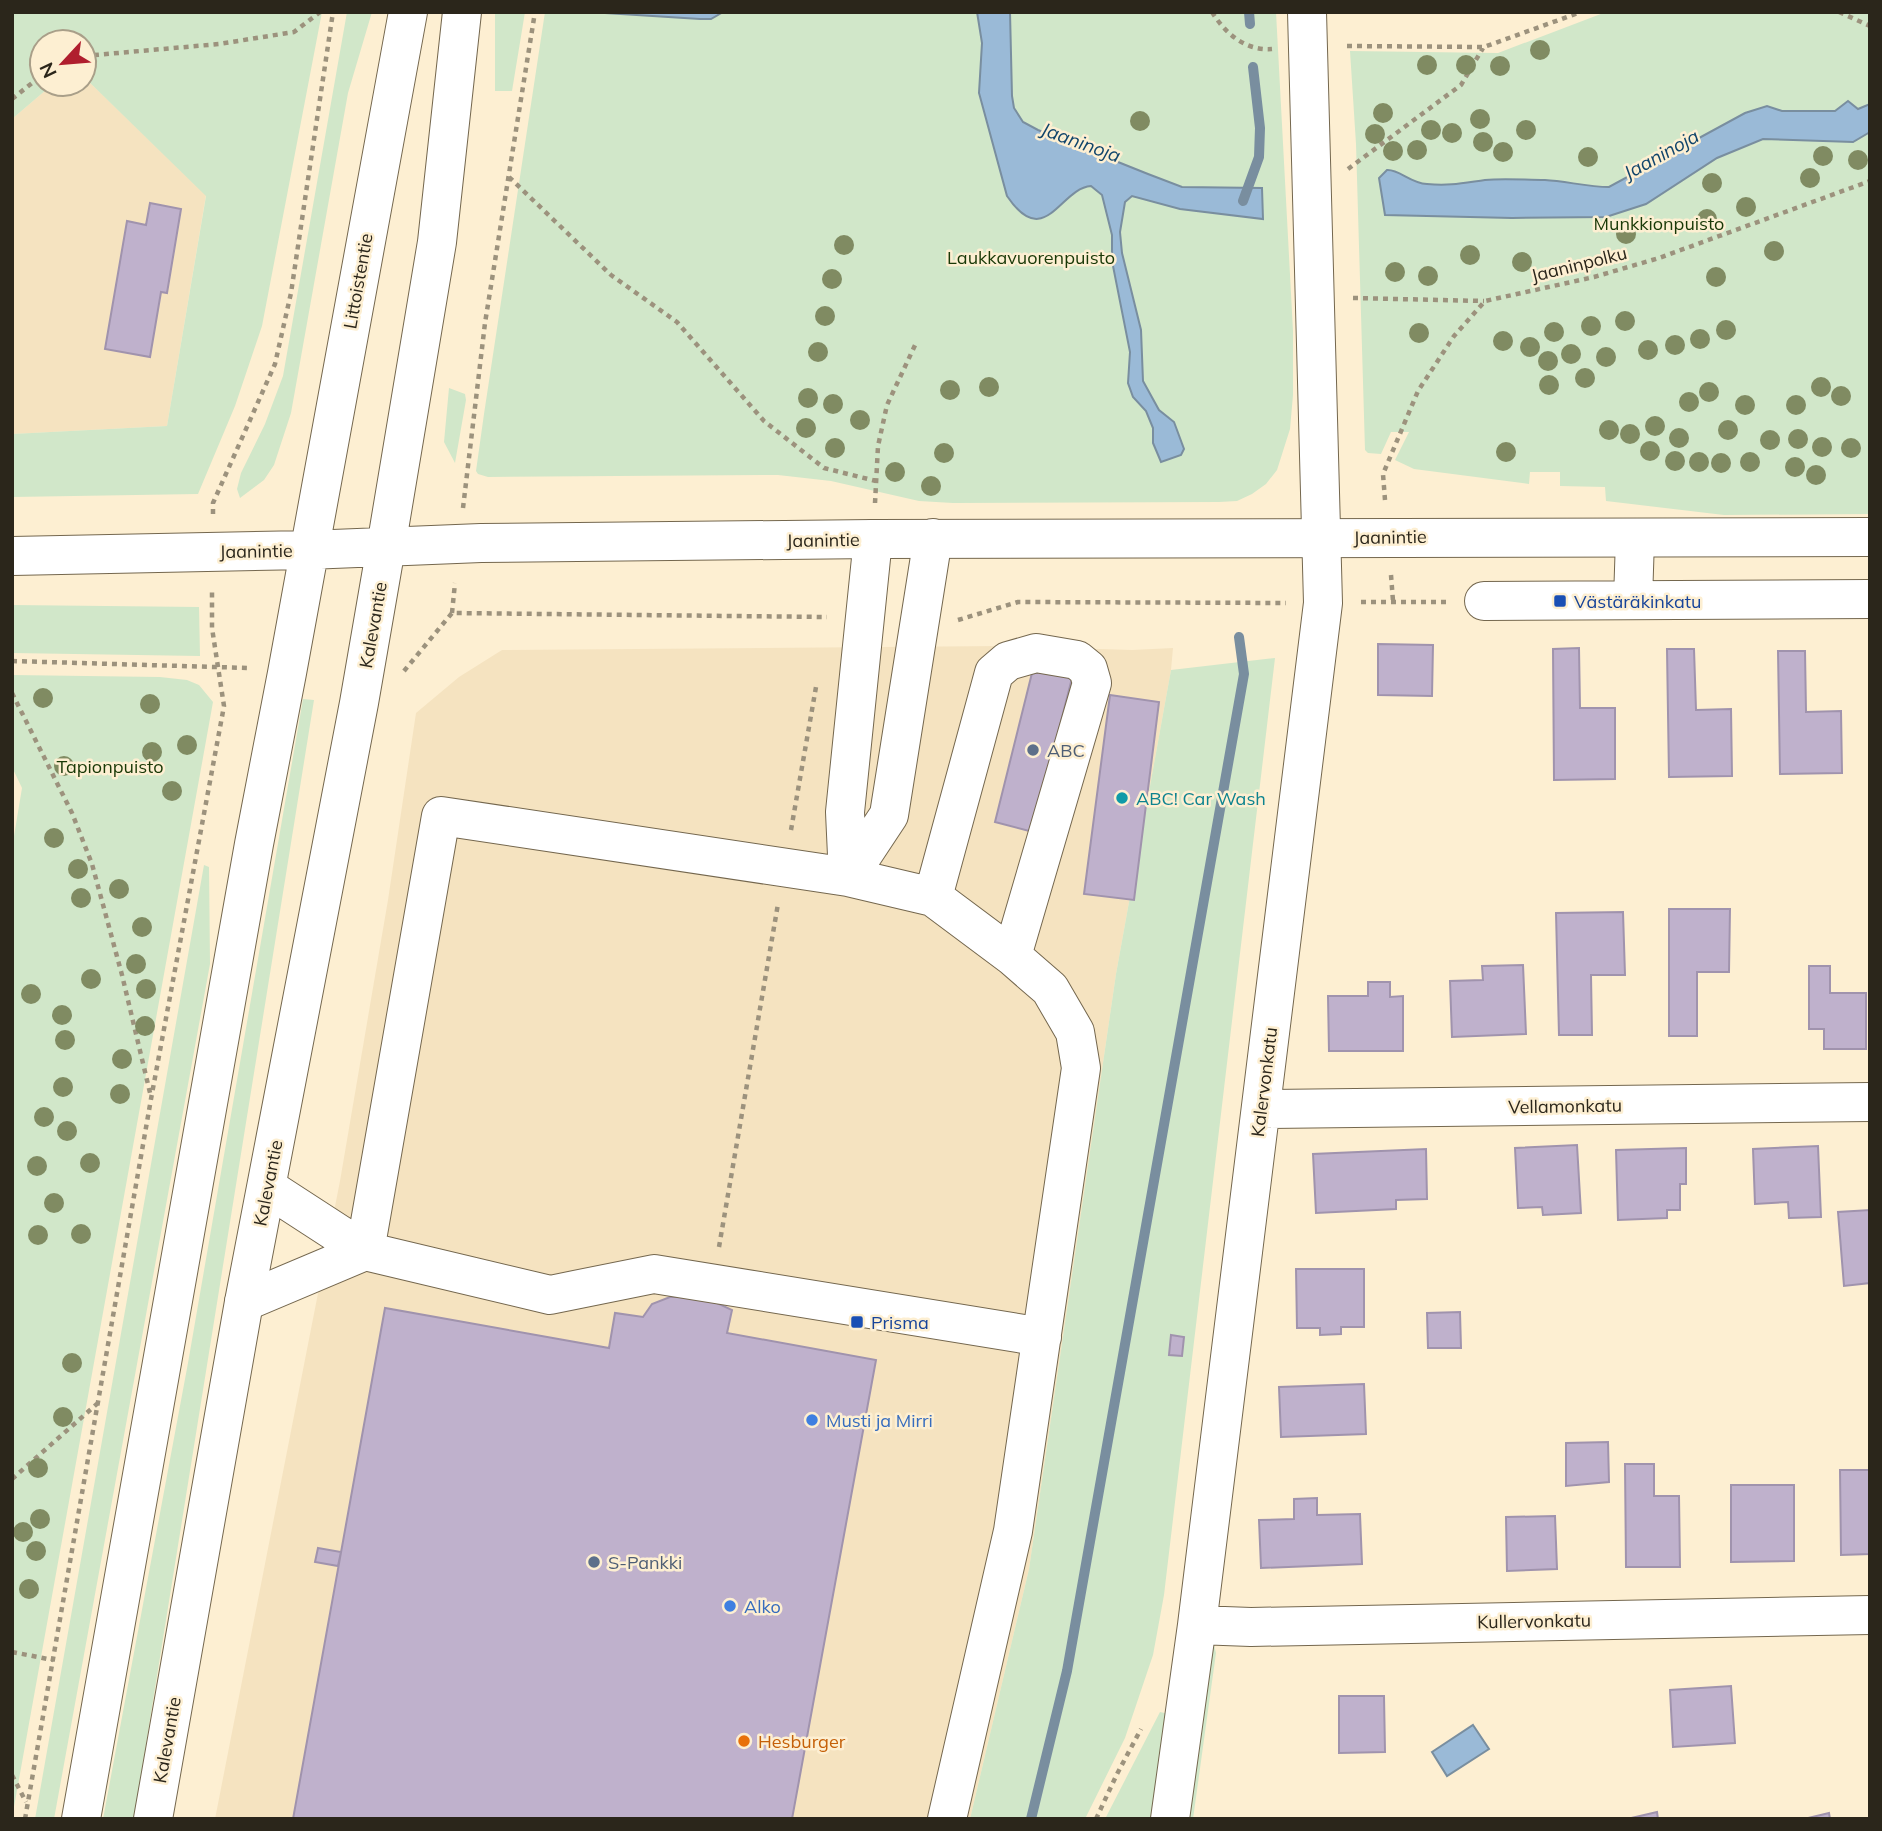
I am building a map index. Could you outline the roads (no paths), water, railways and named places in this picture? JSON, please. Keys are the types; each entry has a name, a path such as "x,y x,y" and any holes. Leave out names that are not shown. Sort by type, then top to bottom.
{"main road":[{"name":"Littoistentie","path":"308,550 408,12"},
{"path":"386,547 437,242 462,12"},
{"path":"1318,35 1319,538"},
{"name":"Jaanintie","path":"12,556 308,550 481,543 873,538 1870,537"},
{"path":"848,877 845,811 873,538"},
{"path":"848,877 889,815 933,538"},
{"name":"Kalervonkatu","path":"1170,1819 1197,1625 1323,603 1319,538"},
{"path":"1633,600 1634,539"},
{"name":"Kalevantie","path":"153,1819 244,1302 268,1188 386,547"},
{"path":"81,1819 308,550"},
{"path":"1484,601 1870,599"},
{"path":"933,897 994,673 1008,661 1036,653 1077,660 1088,669 1092,683 1012,956"},
{"path":"365,1251 441,816 848,877 933,897 1012,956 1050,989 1075,1032 1081,1068 1013,1531 947,1819"},
{"name":"Vellamonkatu","path":"1261,1109 1870,1102"},
{"path":"268,1188 365,1251 550,1295 654,1274 1042,1337"},
{"path":"244,1302 365,1251"},
{"name":"Kullervonkatu","path":"1197,1625 1265,1627 1870,1615"}],"water":[{"path":"589,12 723,12 711,19 700,19"},
{"path":"977,12 1010,12 1012,96 1014,108 1023,122 1182,187 1262,188 1263,219 1180,209 1132,196 1125,202 1120,232 1122,253 1141,330 1143,381 1159,410 1174,422 1184,449 1181,455 1161,462 1153,443 1153,428 1146,411 1133,397 1128,383 1130,352 1112,261 1112,235 1102,195 1091,186 1080,189 1042,218 1032,218 1020,212 1007,196 979,93 982,43"},
{"path":"1848,101 1858,109 1870,104 1870,132 1853,142 1763,139 1717,158 1646,204 1606,217 1385,215 1379,178 1387,170 1427,184 1507,179 1609,187 1745,113 1767,106 1782,111 1835,111"},
{"path":"1473,1725 1489,1749 1447,1776 1432,1752"}],"waterway":[{"path":"1249,12 1250,24"},
{"path":"1243,201 1259,157 1260,128 1253,67"},
{"path":"1031,1819 1067,1671 1244,674 1239,637"}],"place":[{"name":"Västäräkinkatu","path":"1560,601"},
{"name":"ABC","path":"1033,750"},
{"name":"ABC! Car Wash","path":"1122,798"},
{"name":"Prisma","path":"857,1322"},
{"name":"Musti ja Mirri","path":"812,1420"},
{"name":"S-Pankki","path":"594,1562"},
{"name":"Alko","path":"730,1606"},
{"name":"Hesburger","path":"744,1741"}],"water label":[{"name":"Jaaninoja","path":"1081,142"},
{"name":"Jaaninoja","path":"1661,154"}],"park label":[{"name":"Munkkionpuisto","path":"1659,223"},
{"name":"Laukkavuorenpuisto","path":"1031,257"},
{"name":"Tapionpuisto","path":"110,766"}]}
